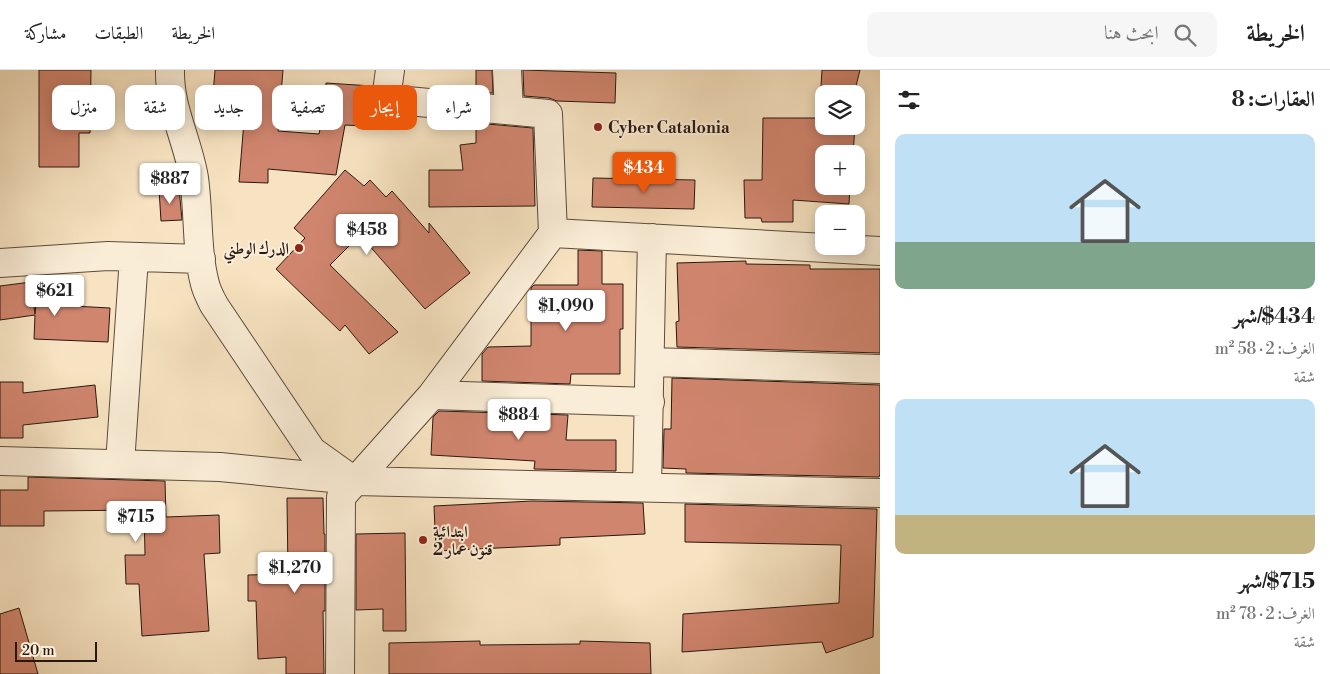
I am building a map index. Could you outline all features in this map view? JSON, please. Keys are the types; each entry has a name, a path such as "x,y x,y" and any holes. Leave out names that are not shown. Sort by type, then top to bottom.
{"street":[{"path":"170,70 174,107 194,177 205,286 214,306 312,451 354,480"},
{"path":"340,674 341,497 354,480 432,395 553,232 548,114 386,98 390,70"},
{"path":"508,70 509,110"},
{"path":"553,232 880,251"},
{"path":"647,488 652,238"},
{"path":"0,263 108,256 201,259"},
{"path":"120,464 134,257"},
{"path":"651,362 880,369"},
{"path":"432,395 650,402"},
{"path":"0,460 220,467 354,480 880,493"}],"building":[{"path":"39,70 91,70 91,85 52,85 52,130 90,130 90,133 79,133 79,167 39,167"},
{"path":"215,70 283,70 282,85 272,85 272,130 319,134 320,130 343,130 343,85 326,85 326,83 357,85 353,85 353,125 345,125 336,175 268,169 268,183 239,182 243,130 262,130 262,85 214,85"},
{"path":"476,70 492,70 493,93 490,93 490,85 476,85"},
{"path":"523,70 616,73 615,103 557,101 549,98 524,96"},
{"path":"822,70 860,70 856,85 821,85"},
{"path":"763,118 815,118 815,135 854,135 854,145 815,145 815,195 850,195 849,204 793,200 793,222 762,222 761,218 745,218 744,180 762,180"},
{"path":"490,124 533,128 535,206 429,207 429,170 463,170 460,145 476,143 476,130 490,130"},
{"path":"345,170 364,186 370,180 386,197 392,191 429,233 429,223 470,273 425,309 360,235 330,265 398,332 369,354 345,325 340,331 276,269 305,238 294,228"},
{"path":"593,178 695,180 694,209 592,207"},
{"path":"179,188 182,220 161,221 159,189"},
{"path":"578,250 602,251 602,284 623,284 620,374 571,374 570,384 482,381 482,354 488,347 531,346 531,288 534,285 578,285"},
{"path":"746,261 746,264 810,265 810,269 880,269 880,353 677,347 676,322 679,321 677,263"},
{"path":"31,282 35,314 36,304 110,308 108,342 34,339 35,315 0,320 0,286"},
{"path":"672,378 880,385 879,477 686,473 686,469 663,468 664,429 671,429"},
{"path":"0,382 23,382 23,393 95,385 98,417 23,425 23,438 0,438"},
{"path":"439,411 568,415 566,440 616,440 616,471 534,469 535,461 431,455 433,417"},
{"path":"28,477 165,481 166,517 219,515 220,553 204,554 209,631 142,636 139,584 126,584 125,555 145,555 144,510 44,511 44,526 0,526 0,490 28,490"},
{"path":"287,498 323,498 325,534 324,674 286,674 286,657 258,659 256,601 248,601 248,575 288,574"},
{"path":"532,501 643,503 645,534 560,538 560,545 436,551 434,506"},
{"path":"685,504 877,509 873,637 826,653 822,642 682,652 683,614 839,603 841,545 685,542"},
{"path":"405,533 406,631 383,631 383,609 356,610 356,534"},
{"path":"19,608 38,674 0,674 0,614"},
{"path":"480,641 480,645 580,644 580,641 650,643 651,674 389,674 389,643"}],"place":[{"name":"Cyber Catalonia","path":"598,127"},
{"name":"الدرك الوطني","path":"299,248"},
{"name":"ابتدائية قنون عمار 2","path":"423,540"}]}
